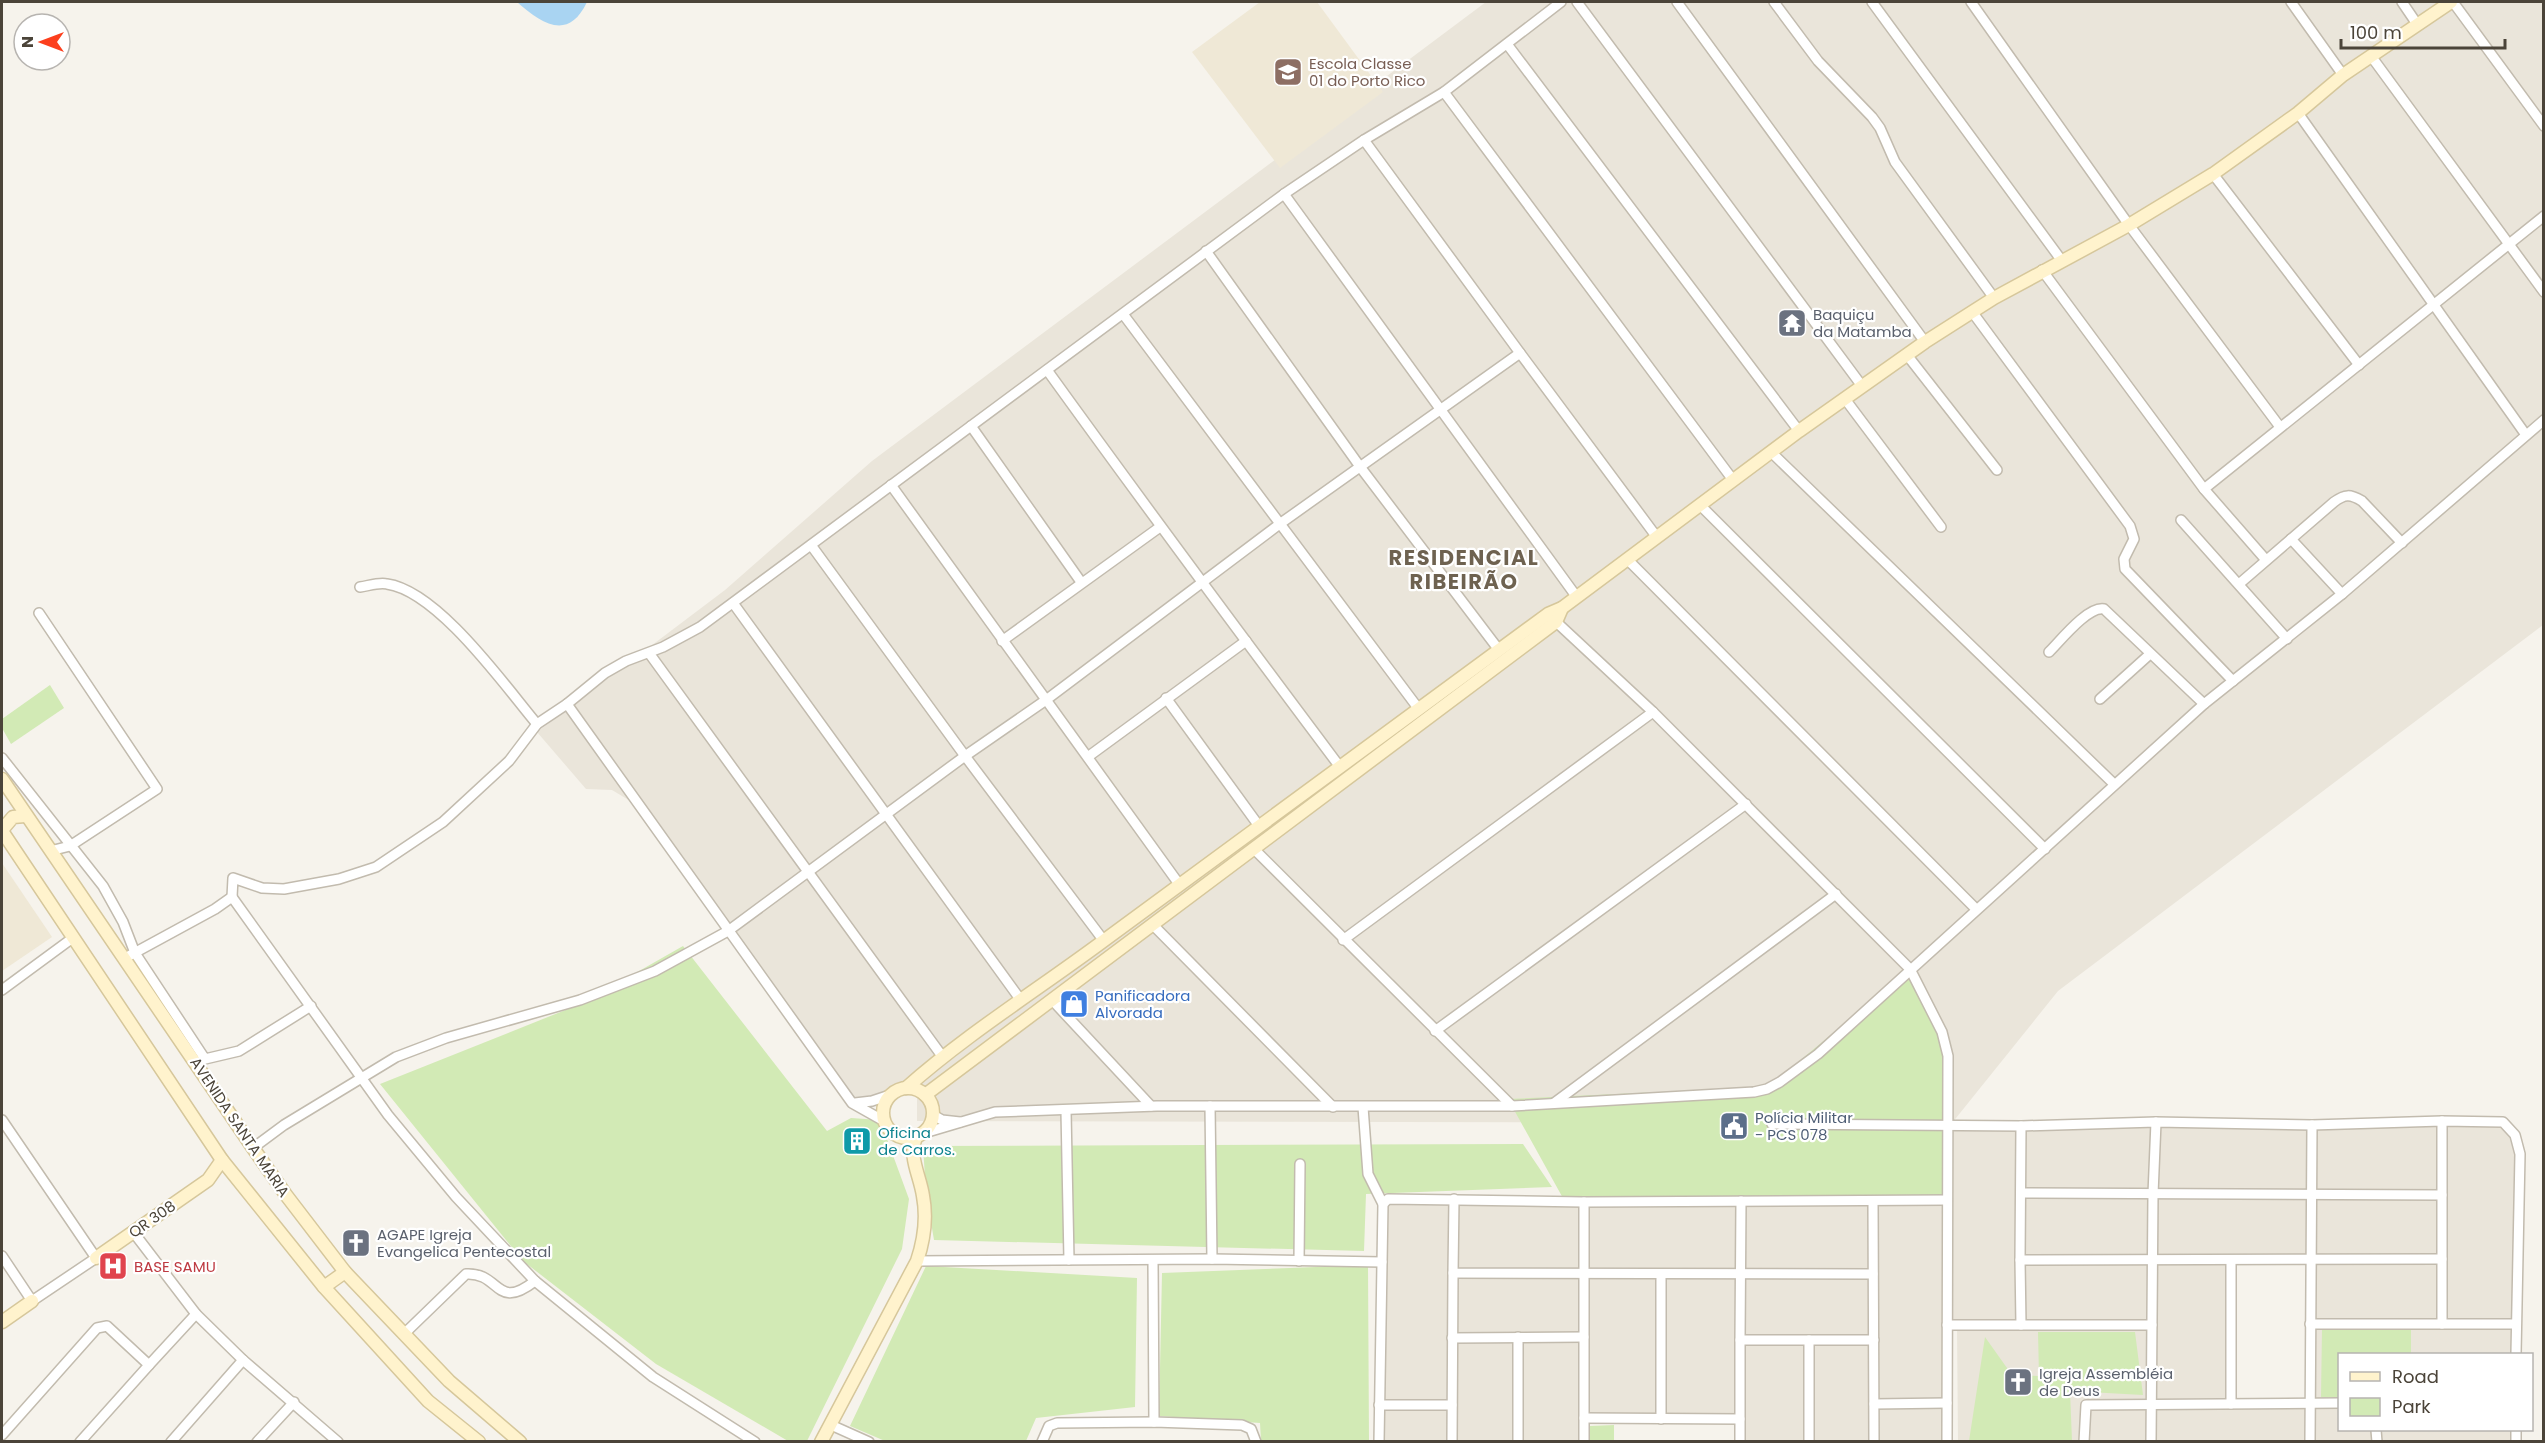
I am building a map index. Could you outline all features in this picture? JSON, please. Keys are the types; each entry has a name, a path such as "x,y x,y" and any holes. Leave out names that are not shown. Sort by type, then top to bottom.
{"street":[{"path":"1576,2 1862,386"},
{"path":"1677,2 1925,342"},
{"path":"1774,2 1818,61 1872,117 1901,170 1994,298"},
{"path":"1872,2 2062,261"},
{"path":"1971,2 2128,225 2280,427"},
{"path":"2291,2 2343,75"},
{"path":"2402,2 2417,24"},
{"path":"926,1095 1154,925 1552,618 1576,596 1799,431 1925,342 1994,298 2128,225 2213,174 2298,113 2343,75 2452,2 2544,126"},
{"path":"755,1442 653,1377 536,1281 456,1197 360,1077 232,897 234,878 262,888 285,889 339,879 376,867 443,822 509,761 537,724 567,704 605,673 626,661 684,637 733,603 1284,194 1364,140 1444,92 1556,3"},
{"path":"1507,44 1799,431"},
{"path":"2371,56 2544,292"},
{"path":"1444,92 1733,480"},
{"path":"2298,113 2526,435"},
{"path":"1364,140 1656,536"},
{"path":"2213,174 2359,364"},
{"path":"1284,194 1576,596"},
{"path":"2204,489 2544,216"},
{"path":"1206,251 1361,468 1499,650"},
{"path":"2042,270 2204,489 2266,560"},
{"path":"1973,313 2130,526 2134,538 2124,559 2125,569 2233,681"},
{"path":"1123,314 1418,708"},
{"path":"253,1148 284,1125 360,1077 415,1048 580,1000 655,971 728,931 808,870 1046,700 1281,524 1520,353"},
{"path":"1906,355 1997,470"},
{"path":"1047,370 1160,527 1340,767"},
{"path":"1845,399 1941,527"},
{"path":"897,1136 906,1138 918,1136 995,1112 1150,1106 1512,1106 1767,1089 1818,1054 2204,704 2342,594 2544,420"},
{"path":"971,426 1081,582"},
{"path":"1771,452 2114,784"},
{"path":"891,485 1002,642 1089,756 1179,884"},
{"path":"2239,584 2334,502 2349,495 2362,501 2402,543"},
{"path":"1700,505 2045,849"},
{"path":"2181,520 2287,639"},
{"path":"1002,642 1081,582 1160,527"},
{"path":"2291,539 2342,594"},
{"path":"811,545 1104,941"},
{"path":"1627,559 1976,909"},
{"path":"360,587 388,584 428,604 469,641 537,724"},
{"path":"733,603 1020,999"},
{"path":"2049,652 2086,615 2094,609 2101,608 2204,704"},
{"path":"39,613 157,789 70,846 50,851"},
{"path":"852,1103 872,1101 906,1088 942,1056 1104,941 1418,708 1499,650 1552,618"},
{"path":"1552,618 1653,712 1910,969 1942,1032 1948,1056 1947,1442"},
{"path":"1089,756 1246,641"},
{"path":"649,653 942,1056"},
{"path":"2100,699 2150,654"},
{"path":"1166,698 1259,826"},
{"path":"567,704 852,1103 884,1121"},
{"path":"1343,940 1653,712"},
{"path":"2,758 111,899 130,955 205,1059 239,1051 311,1006"},
{"name":"AVENIDA SANTA MARIA","path":"2,779 50,851 130,955 253,1148 345,1272 449,1381 520,1442"},
{"path":"2,803 14,797 31,797"},
{"path":"1435,1030 1746,804"},
{"path":"2,830 13,817 25,816"},
{"name":"AVENIDA SANTA MARIA","path":"2,830 222,1160 324,1287 428,1401 479,1442"},
{"path":"1253,848 1512,1106"},
{"path":"1553,1103 1836,894"},
{"path":"130,955 215,909 232,897"},
{"path":"1154,925 1333,1107"},
{"path":"2,990 74,937"},
{"path":"1052,1000 1150,1106"},
{"path":"906,1088 918,1090 926,1095 933,1115 942,1120 960,1122"},
{"path":"890,1095 883,1111 884,1121 897,1136 919,1182"},
{"path":"1210,1106 1212,1259"},
{"path":"1363,1107 1368,1174 1383,1204 1379,1442"},
{"path":"1066,1111 1069,1260"},
{"path":"821,1442 917,1261 924,1234 923,1196 912,1146 933,1115"},
{"path":"2,1120 96,1257 2,1322"},
{"path":"1772,1124 2021,1126 2156,1122 2312,1125 2442,1121 2503,1122 2510,1127 2518,1142 2520,1154 2516,1353"},
{"path":"2442,1121 2442,1324"},
{"path":"2151,1442 2153,1194 2156,1122"},
{"path":"2310,1442 2312,1125"},
{"path":"2021,1126 2021,1325"},
{"name":"QR 308","path":"96,1257 208,1180 222,1160"},
{"path":"1299,1261 1300,1164"},
{"name":"QR 308","path":"208,1180 235,1176"},
{"path":"2021,1193 2442,1195"},
{"path":"1383,1204 1389,1199 1584,1202 1947,1200"},
{"path":"1452,1442 1454,1199"},
{"path":"1873,1200 1874,1442"},
{"path":"1740,1442 1741,1201"},
{"path":"1584,1202 1584,1442"},
{"path":"134,1233 196,1314 243,1360 338,1442"},
{"path":"2,1256 32,1301"},
{"path":"917,1261 1212,1259 1382,1262"},
{"path":"2020,1260 2442,1259"},
{"path":"1154,1260 1154,1422"},
{"path":"2231,1260 2231,1404"},
{"path":"324,1287 345,1272"},
{"path":"1453,1273 1873,1274"},
{"path":"1661,1274 1661,1419"},
{"path":"404,1334 466,1275 480,1276 513,1295 521,1293 536,1281"},
{"path":"80,1442 196,1314"},
{"path":"2310,1324 2516,1324"},
{"path":"1947,1325 2152,1325"},
{"path":"2,1436 97,1328 107,1326 112,1328 149,1365"},
{"path":"1518,1337 1518,1442"},
{"path":"1452,1338 1584,1337"},
{"path":"1740,1340 1874,1340"},
{"path":"1809,1340 1809,1442"},
{"path":"171,1442 243,1360"},
{"path":"257,1442 294,1402"},
{"path":"1874,1404 1947,1403"},
{"path":"2084,1442 2085,1405 2338,1403"},
{"path":"1379,1405 1452,1405"},
{"path":"1584,1418 1740,1419"},
{"path":"1042,1442 1049,1426 1057,1424 1154,1422 1242,1425 1251,1429 1256,1442"},
{"path":"831,1425 869,1442"}],"shaded area":[{"name":"Escola Classe 01 do Porto Rico","path":"1260,2 1317,2 1383,92 1280,168 1192,52"},
{"path":"1486,2 2543,2 2543,625 2058,991 1952,1123 917,1121 917,1085 877,1102 848,1103 637,805 612,790 586,789 537,732 725,590 872,461"},
{"path":"2,863 52,937 2,971"},
{"path":"2442,1121 2501,1127 2516,1142 2516,1353 2338,1353 2338,1431 2375,1431 2375,1441 1958,1441 1957,1325 1947,1325 1947,1441 1740,1441 1740,1419 1585,1418 1584,1441 1379,1442 1380,1202 1584,1202 1947,1125","holes":["2231,1260 2310,1260 2310,1404 2232,1404"]},
{"path":"2376,1431 2516,1431 2516,1441 2377,1441"}],"green space":[{"path":"50,685 64,708 11,744 2,728 2,719"},
{"path":"683,946 827,1131 851,1118 880,1120 909,1199 902,1249 807,1441 788,1441 656,1364 523,1261 380,1084 583,1003"},
{"path":"1910,969 1939,1028 1946,1058 1947,1200 1564,1200 1508,1099 1768,1087"},
{"path":"1523,1144 1552,1187 1366,1194 1364,1251 934,1240 926,1193 923,1146"},
{"path":"1368,1265 1369,1441 1261,1441 1260,1423 1159,1416 1162,1273"},
{"path":"926,1266 1137,1278 1135,1407 1036,1418 1026,1441 885,1441 850,1426"},
{"path":"2411,1328 2411,1353 2338,1353 2338,1397 2321,1397 2322,1329"},
{"path":"2038,1332 2135,1332 2143,1395 2070,1391 2072,1441 1969,1441 1985,1337 2012,1375 2039,1376"},
{"path":"1614,1425 1614,1441 1590,1441 1590,1426"}],"water":[{"path":"517,2 587,2 580,14 571,22 554,25 535,16"}],"place":[{"name":"Escola Classe 01 do Porto Rico","path":"1288,72"},
{"name":"Baquiçu da Matamba","path":"1792,323"},
{"name":"Panificadora Alvorada","path":"1074,1004"},
{"name":"Polícia Militar - PCS 078","path":"1734,1126"},
{"name":"Oficina de Carros.","path":"857,1141"},
{"name":"AGAPE Igreja Evangelica Pentecostal","path":"356,1243"},
{"name":"BASE SAMU","path":"113,1266"},
{"name":"Igreja Assembléia de Deus","path":"2018,1382"}],"district":[{"name":"RESIDENCIAL RIBEIRÃO","path":"1464,569"}]}
